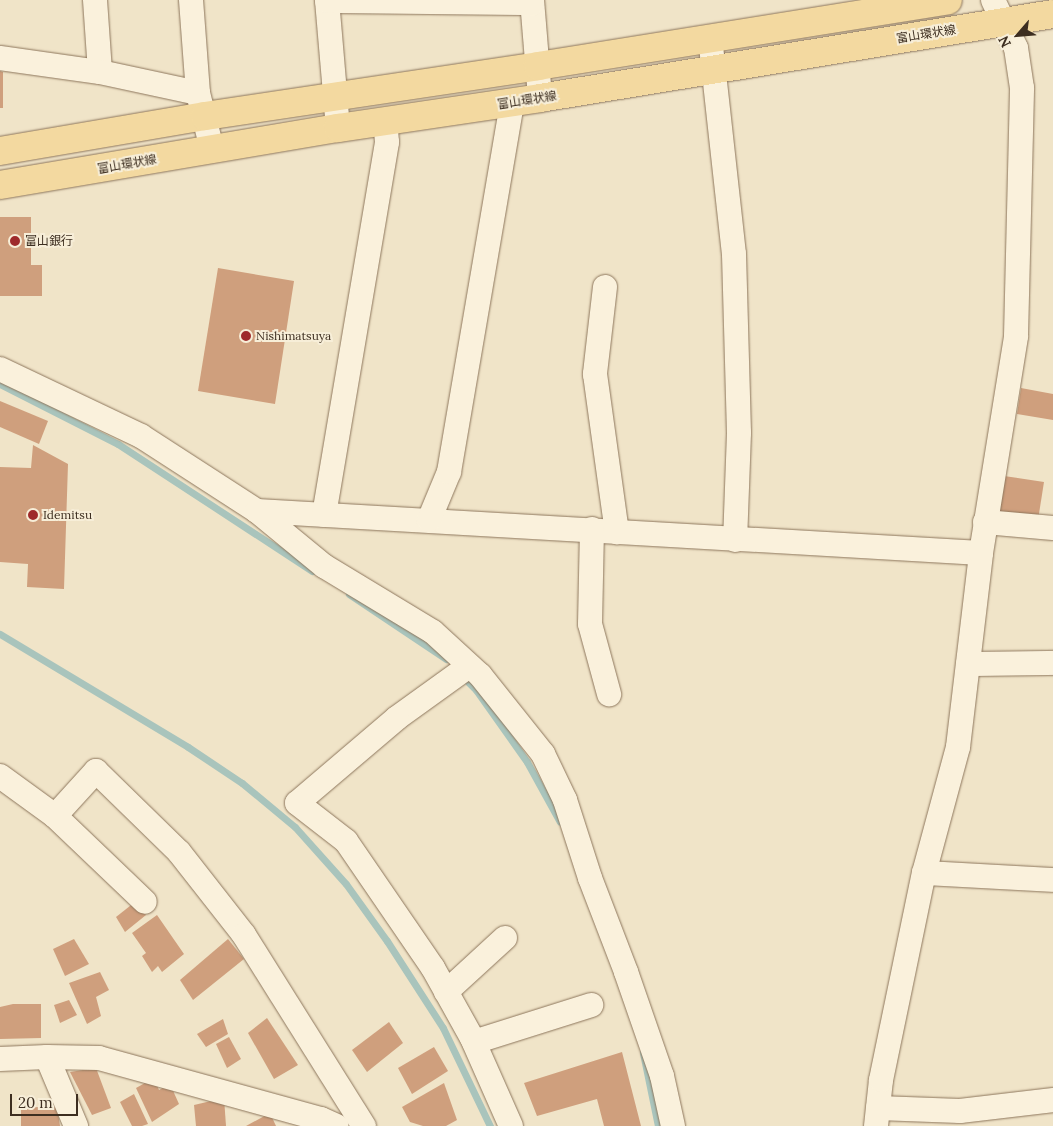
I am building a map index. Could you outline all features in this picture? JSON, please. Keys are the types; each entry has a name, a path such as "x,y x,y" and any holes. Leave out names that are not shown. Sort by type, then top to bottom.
{"main road":[{"path":"0,151 202,104 334,98 948,0"},
{"name":"富山環状線","path":"0,185 338,128 540,98 714,69 998,11 1053,14"}],"street":[{"path":"95,0 100,72"},
{"path":"191,0 202,104 212,149"},
{"path":"338,128 327,1 532,2 540,98"},
{"path":"998,11 1016,48 1022,88 1016,336 985,522 958,747 924,873 881,1080 877,1117 960,1111 1053,1100"},
{"path":"710,37 734,254 739,433 734,540"},
{"path":"0,58 100,72 202,104"},
{"path":"429,520 449,472 512,102"},
{"path":"324,515 387,142 385,121"},
{"path":"606,287 595,374 617,532"},
{"path":"0,369 141,436 257,511 324,566 433,632 463,670 480,675 543,754 565,800 590,878 659,1066 673,1126"},
{"path":"257,511 981,553"},
{"path":"985,522 1053,528"},
{"path":"592,530 590,624 609,694"},
{"path":"968,664 1053,663"},
{"path":"463,670 397,718 297,803 346,841 433,968 474,1042 510,1126"},
{"path":"55,816 96,771 178,852 244,935 364,1126"},
{"path":"0,776 55,816 145,902"},
{"path":"924,873 1053,880"},
{"path":"446,992 505,938"},
{"path":"474,1042 591,1005"},
{"path":"47,1057 76,1126"},
{"path":"0,1059 47,1057 99,1058 321,1119 337,1126"}],"building":[{"path":"0,71 3,72 3,108 0,108"},
{"name":"富山銀行","path":"0,217 31,217 31,265 42,265 42,296 0,296"},
{"name":"Nishimatsuya","path":"218,268 294,281 275,404 198,391"},
{"path":"1021,388 1053,394 1053,420 1017,414"},
{"path":"0,401 48,421 39,444 0,427"},
{"name":"Idemitsu","path":"33,445 68,464 64,589 27,587 28,564 0,562 0,467 31,468"},
{"path":"1004,476 1044,482 1038,520 998,513"},
{"path":"135,902 146,915 125,932 116,917"},
{"path":"157,915 184,954 162,972 158,966 152,972 142,956 146,953 132,933"},
{"path":"74,939 89,964 65,976 53,949"},
{"path":"228,939 244,959 193,1000 180,980"},
{"path":"100,972 109,990 96,997 101,1016 87,1024 69,983"},
{"path":"69,1000 77,1015 60,1023 54,1005"},
{"path":"13,1004 41,1004 41,1038 0,1039 0,1007"},
{"path":"267,1018 298,1065 274,1079 248,1033"},
{"path":"223,1019 228,1034 206,1047 197,1034"},
{"path":"389,1022 403,1043 367,1072 352,1050"},
{"path":"229,1037 241,1059 227,1068 216,1044"},
{"path":"434,1047 448,1071 412,1094 398,1068"},
{"path":"622,1052 641,1126 604,1126 597,1099 537,1116 524,1083"},
{"path":"96,1068 111,1108 92,1115 70,1072"},
{"path":"154,1078 159,1090 170,1084 179,1104 152,1122 136,1088"},
{"path":"444,1083 457,1120 446,1126 423,1126 410,1122 402,1107"},
{"path":"134,1094 148,1124 132,1126 120,1102"},
{"path":"224,1098 226,1126 196,1126 194,1105"},
{"path":"57,1106 60,1126 21,1126 21,1108"},
{"path":"270,1113 276,1126 246,1126"}],"waterway":[{"path":"0,384 118,444 312,571"},
{"path":"349,594 446,659"},
{"path":"0,634 188,747 242,783 295,827 346,884 387,941 443,1028 490,1126"},
{"path":"462,676 476,690 527,762 560,822"},
{"path":"643,1053 658,1126"}],"place":[{"name":"富山銀行","path":"15,241"},
{"name":"Nishimatsuya","path":"246,336"},
{"name":"Idemitsu","path":"33,515"}]}
